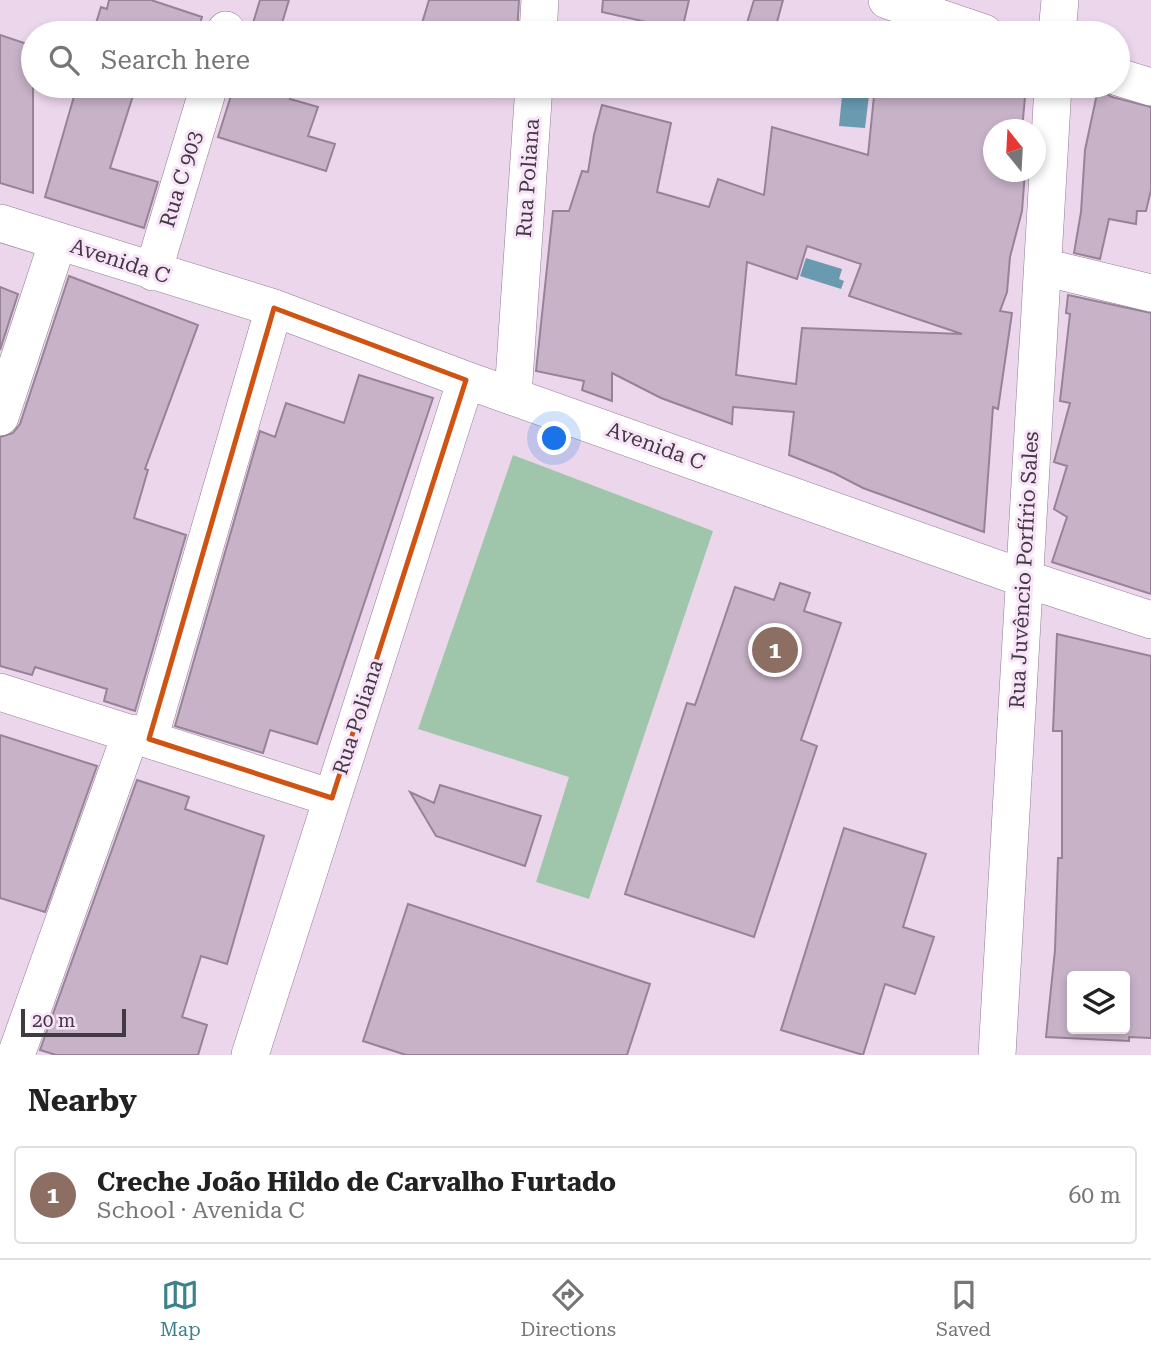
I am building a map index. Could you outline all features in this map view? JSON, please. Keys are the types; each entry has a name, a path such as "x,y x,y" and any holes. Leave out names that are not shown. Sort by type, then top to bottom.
{"street":[{"path":"539,21 540,0"},
{"path":"887,0 949,21"},
{"path":"1058,21 1060,0"},
{"path":"1130,81 1151,87"},
{"name":"Rua C 903","path":"153,272 205,98"},
{"name":"Rua Poliana","path":"513,395 533,98"},
{"name":"Rua Juvêncio Porfírio Sales","path":"997,1055 1052,98"},
{"name":"Avenida C","path":"0,223 274,309 1023,578 1151,620"},
{"path":"0,417 58,241"},
{"path":"1043,267 1151,293"},
{"path":"16,1055 140,736 274,309"},
{"name":"Rua Poliana","path":"250,1055 466,380"},
{"path":"0,692 332,798"}],"highlighted area":[{"path":"274,308 466,380 332,798 149,739"}],"green space":[{"path":"513,455 713,531 589,899 536,882 569,777 418,729"}],"water":[{"path":"842,98 869,98 865,128 839,126"},
{"path":"806,258 842,269 839,279 844,281 841,289 800,276"}],"building":[{"path":"109,0 151,0 202,17 201,21 97,21 101,7 107,9"},
{"path":"260,0 289,0 283,21 254,21"},
{"path":"429,0 519,0 518,21 423,21"},
{"path":"603,0 689,0 684,21 642,21 602,12"},
{"path":"754,0 783,0 777,21 748,21"},
{"path":"0,35 21,42 21,98 33,98 33,193 0,183"},
{"path":"74,98 132,98 110,168 158,182 144,228 45,197"},
{"path":"230,98 290,98 318,107 308,136 335,144 326,171 218,137"},
{"path":"874,98 1025,98 1023,119 983,119 983,182 1024,182 1022,211 1010,257 1007,292 1000,311 1012,313 998,409 993,407 984,532 863,488 789,455 794,412 733,407 732,424 661,398 612,373 612,401 582,390 584,381 536,371 553,211 569,211 582,171 588,172 602,105 671,123 657,192 709,207 718,179 764,195 772,127 868,155","holes":["807,246 861,264 849,296 962,334 802,328 796,384 736,375 747,262 797,279"]},
{"path":"1096,98 1116,98 1151,107 1151,190 1146,211 1137,211 1136,224 1109,219 1100,259 1074,253 1081,212 1085,150"},
{"path":"69,276 198,325 145,469 148,470 134,518 186,535 135,711 104,701 107,689 35,667 32,675 0,666 0,437 13,433 20,424"},
{"path":"0,287 18,294 0,350"},
{"path":"1068,295 1151,313 1151,594 1052,562 1067,517 1054,509 1067,466 1054,462 1070,403 1060,401 1070,314 1066,313"},
{"path":"359,375 433,398 317,744 270,730 263,753 175,726 260,431 275,437 286,403 344,423"},
{"path":"780,583 810,593 804,611 841,623 801,740 817,746 754,937 625,894 687,703 695,705 735,587 774,600"},
{"path":"1057,634 1151,656 1151,1038 1129,1037 1129,1041 1046,1037 1055,950 1058,858 1062,858 1062,731 1053,731"},
{"path":"0,735 97,766 45,912 0,898"},
{"path":"137,780 189,797 185,809 264,836 227,964 201,956 182,1017 207,1025 198,1055 56,1055 40,1050"},
{"path":"440,785 541,816 525,866 436,836 410,792 434,803"},
{"path":"844,828 926,854 903,927 934,937 915,994 885,984 863,1055 781,1030"},
{"path":"408,904 650,984 627,1055 406,1055 363,1041"}],"place":[{"name":"Creche João Hildo de Carvalho Furtado","path":"775,650"}]}
